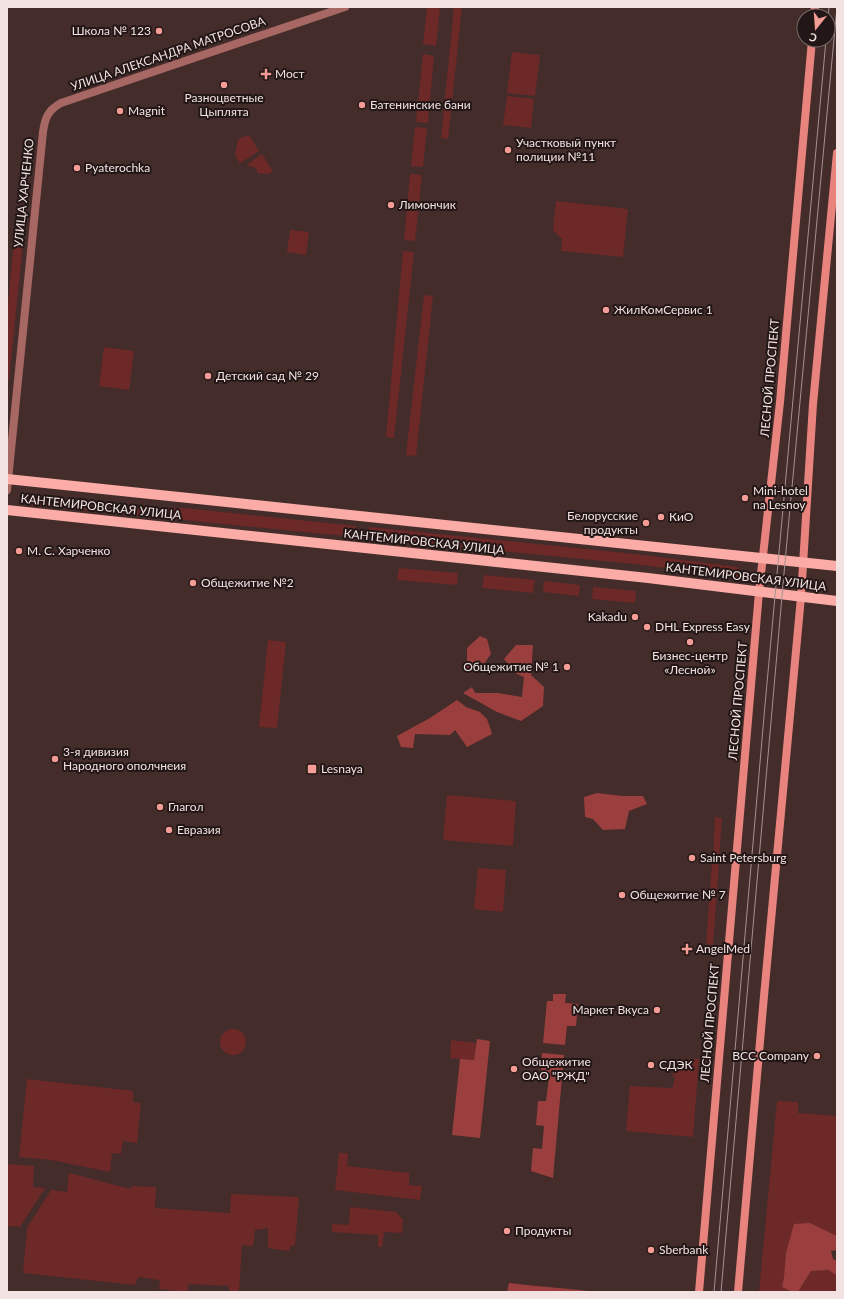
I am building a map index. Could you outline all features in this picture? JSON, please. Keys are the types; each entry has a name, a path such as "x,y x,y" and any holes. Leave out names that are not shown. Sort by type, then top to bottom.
{"main road":[{"name":"ЛЕСНОЙ ПРОСПЕКТ","path":"699,1292 759,592 764,559 780,402 811,48"},
{"path":"738,1292 804,563 813,404 837,153"},
{"name":"КАНТЕМИРОВСКАЯ УЛИЦА","path":"7,483 837,566"},
{"name":"КАНТЕМИРОВСКАЯ УЛИЦА","path":"7,510 648,578 837,601"}],"street":[{"name":"УЛИЦА АЛЕКСАНДРА МАТРОСОВА","path":"47,114 53,107 61,103 345,7"},
{"name":"УЛИЦА ХАРЧЕНКО","path":"7,483 43,132 47,114"}],"shaded area":[{"path":"427,7 440,8 436,46 423,44"},
{"path":"454,7 462,7 448,139 441,138"},
{"path":"512,52 540,55 535,96 507,93"},
{"path":"423,54 434,56 428,123 416,122"},
{"path":"507,96 534,99 531,128 503,125"},
{"path":"415,127 427,128 423,167 411,166"},
{"path":"249,135 259,151 240,163 235,155 238,139"},
{"path":"262,154 273,171 268,174 257,173 257,169 248,166 248,164"},
{"path":"410,174 422,175 415,241 404,240"},
{"path":"556,201 628,209 623,257 561,251 562,239 553,230"},
{"path":"16,222 25,223 9,380 7,380 7,314"},
{"path":"290,230 309,232 306,255 287,252"},
{"path":"403,251 414,252 394,438 386,437"},
{"path":"424,295 433,296 416,456 406,455"},
{"path":"104,347 134,351 129,390 99,386"},
{"path":"22,501 117,509 184,508 356,526 355,537 23,504"},
{"path":"369,527 635,554 737,567 740,569 741,573 739,577 735,577 634,564 368,538"},
{"path":"399,568 458,573 457,585 397,580"},
{"path":"484,575 535,580 533,593 482,588"},
{"path":"544,581 580,585 579,596 543,592"},
{"path":"593,587 636,591 635,603 592,599"},
{"path":"480,636 487,639 491,654 481,668 467,671 467,648"},
{"path":"268,640 286,642 277,728 259,727"},
{"path":"516,645 533,645 531,675 544,687 543,706 521,721 497,712 463,693 472,687 475,693 498,693 522,697 524,677 515,673 504,659"},
{"path":"457,700 466,707 480,712 487,719 492,734 467,747 455,730 450,735 415,734 413,748 401,747 397,736 430,718"},
{"path":"597,793 622,796 643,796 647,804 629,811 625,829 603,830 593,819 585,817 584,797"},
{"path":"447,795 516,801 513,846 443,840"},
{"path":"715,817 722,818 719,858 713,858"},
{"path":"712,863 719,863 713,945 706,944"},
{"path":"478,868 506,870 503,912 474,909"},
{"path":"553,994 566,994 565,1003 578,1004 576,1026 567,1026 565,1045 543,1043 547,1001 553,1001"},
{"path":"233,1029 242,1033 246,1042 242,1051 233,1055 224,1051 220,1042 224,1033"},
{"path":"477,1039 490,1041 480,1138 452,1135 460,1059 474,1060"},
{"path":"451,1040 476,1043 474,1061 450,1058"},
{"path":"542,1053 564,1055 553,1178 531,1171 533,1148 542,1149 544,1126 536,1125 538,1101 546,1101 549,1078 541,1077"},
{"path":"681,1059 699,1059 693,1137 626,1131 630,1086 672,1088 675,1078 673,1076 674,1070 677,1070 678,1063 681,1063"},
{"path":"27,1079 133,1091 133,1102 141,1103 137,1143 123,1141 121,1154 112,1153 110,1172 51,1160 19,1157"},
{"path":"777,1101 798,1102 798,1113 837,1116 837,1236 810,1223 786,1253 782,1287 792,1292 759,1292"},
{"path":"339,1153 348,1153 347,1166 409,1173 409,1185 422,1186 420,1200 335,1190"},
{"path":"7,1164 34,1166 33,1187 45,1188 20,1227 7,1226"},
{"path":"69,1173 131,1189 132,1186 156,1187 155,1208 230,1213 231,1194 299,1197 295,1245 291,1246 289,1251 268,1248 268,1228 255,1230 253,1246 242,1245 239,1292 229,1292 229,1286 189,1284 187,1292 159,1289 160,1280 138,1277 135,1285 23,1273 27,1228 51,1190 67,1192"},
{"path":"350,1207 396,1212 403,1220 402,1233 384,1232 382,1247 378,1247 378,1235 332,1232 332,1224 349,1225"},
{"path":"810,1223 837,1236 837,1250 831,1251 833,1259 837,1261 837,1276 829,1270 811,1271 798,1292 792,1292 782,1287 786,1253 794,1224"},
{"path":"830,1270 837,1276 837,1292 798,1292 811,1271"},
{"path":"509,1283 575,1289 597,1292 507,1292"}],"tram line":[{"path":"721,1292 785,562 837,7"},
{"path":"714,1292 765,705 825,48"}],"place":[{"name":"Школа № 123","path":"159,31"},
{"name":"Мост","path":"266,74"},
{"name":"Разноцветные Цыплята","path":"224,85"},
{"name":"Батенинские бани","path":"362,105"},
{"name":"Magnit","path":"120,111"},
{"name":"Участковый пункт полиции №11","path":"508,150"},
{"name":"Pyaterochka","path":"77,168"},
{"name":"Лимончик","path":"391,205"},
{"name":"ЖилКомСервис 1","path":"606,310"},
{"name":"Детский сад № 29","path":"208,376"},
{"name":"Mini-hotel na Lesnoy","path":"745,498"},
{"name":"КиО","path":"661,517"},
{"name":"Белорусские продукты","path":"646,523"},
{"name":"М. С. Харченко","path":"19,551"},
{"name":"Общежитие №2","path":"193,583"},
{"name":"Kakadu","path":"635,617"},
{"name":"DHL Express Easy","path":"647,627"},
{"name":"Бизнес-центр «Лесной»","path":"690,642"},
{"name":"Общежитие № 1","path":"567,667"},
{"name":"3-я дивизия Народного ополчнеия","path":"55,759"},
{"name":"Lesnaya","path":"312,769"},
{"name":"Глагол","path":"160,807"},
{"name":"Евразия","path":"169,830"},
{"name":"Saint Petersburg","path":"692,858"},
{"name":"Общежитие № 7","path":"622,895"},
{"name":"AngelMed","path":"687,949"},
{"name":"Маркет Вкуса","path":"657,1010"},
{"name":"BCC Company","path":"817,1056"},
{"name":"СДЭК","path":"651,1065"},
{"name":"Общежитие ОАО \"РЖД\"","path":"514,1069"},
{"name":"Продукты","path":"507,1231"},
{"name":"Sberbank","path":"651,1250"}]}
